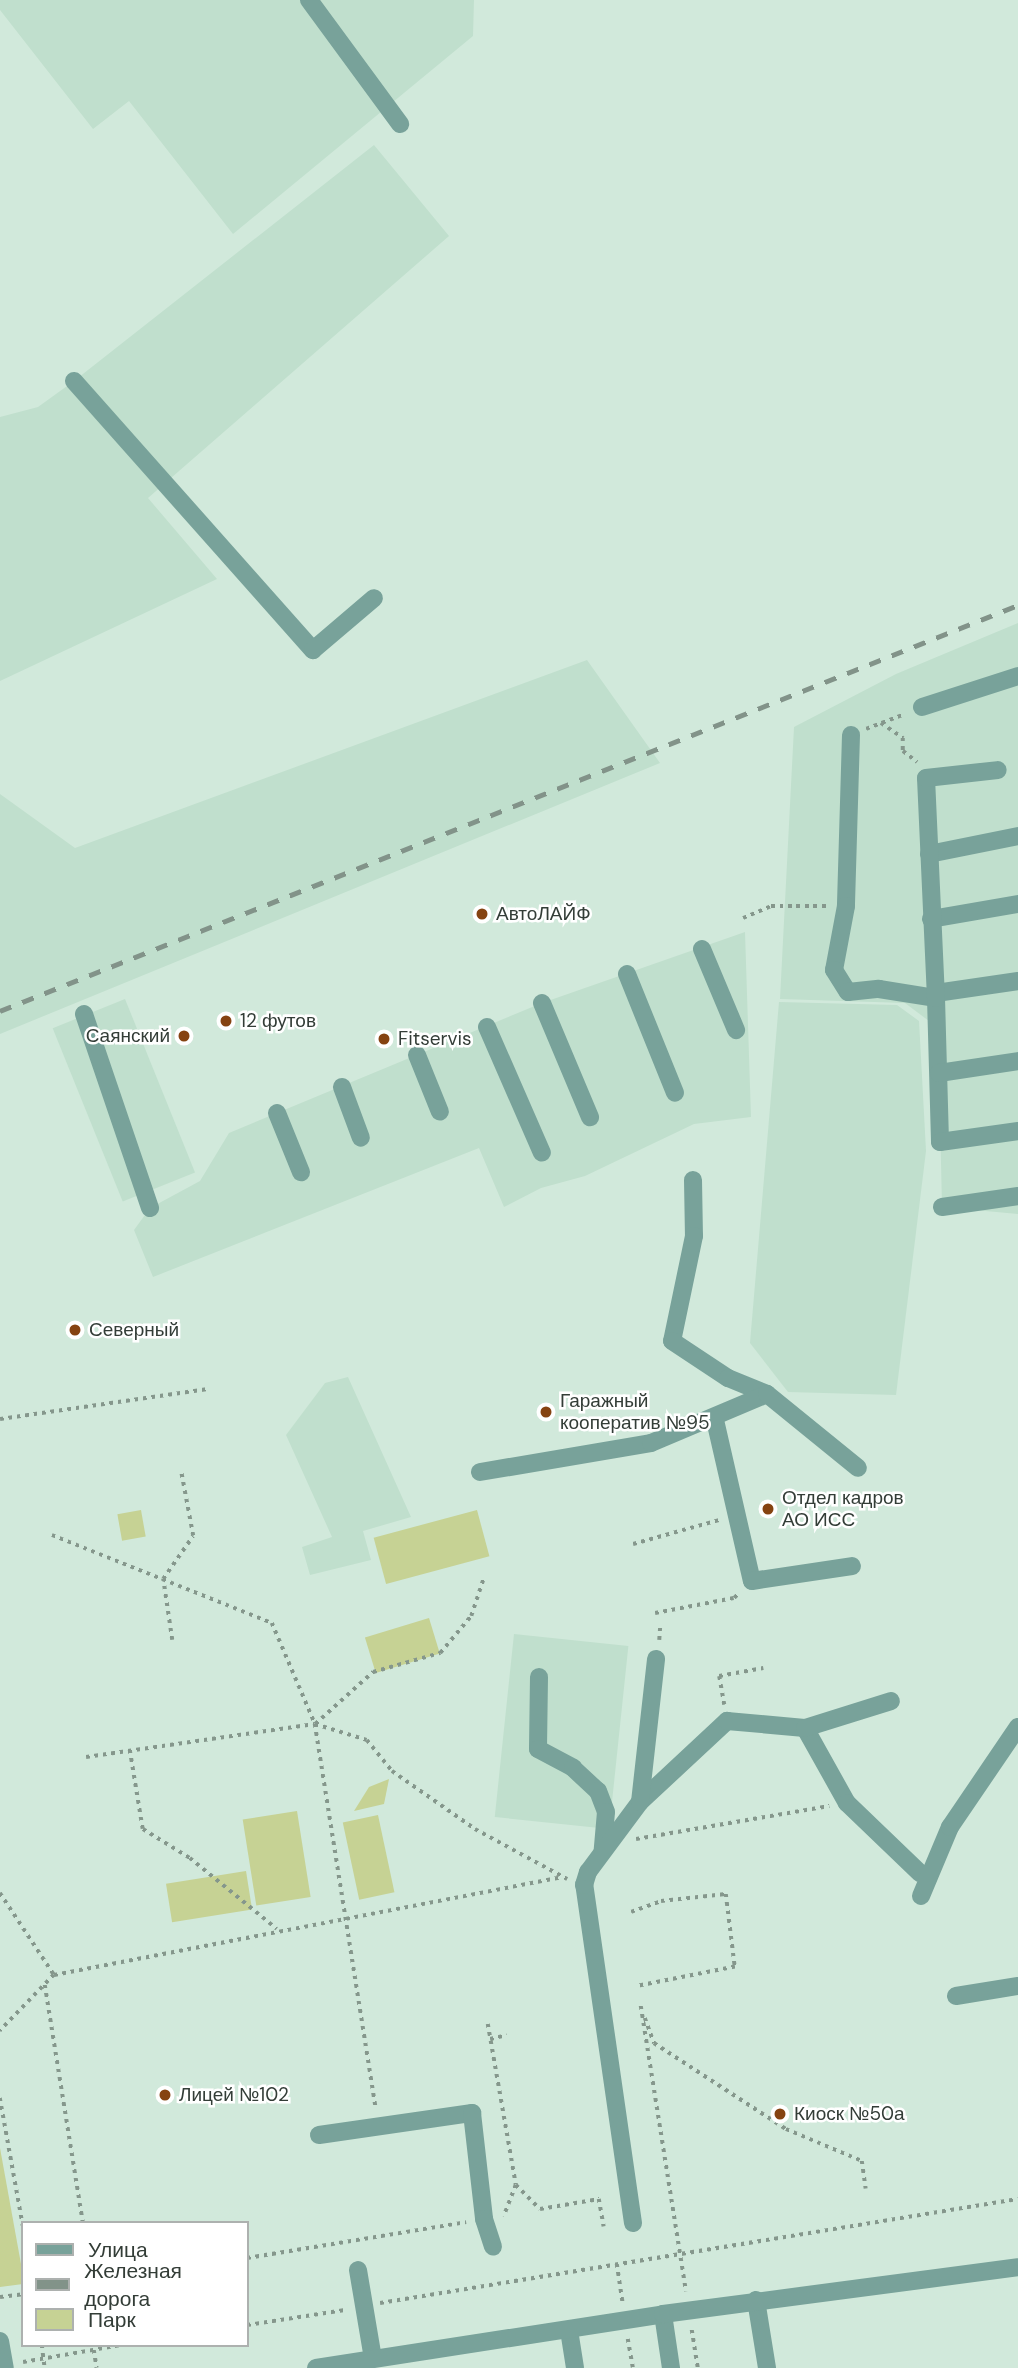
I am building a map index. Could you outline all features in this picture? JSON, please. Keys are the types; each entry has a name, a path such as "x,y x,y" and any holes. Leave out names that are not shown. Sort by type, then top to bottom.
{"street":[{"path":"309,0 400,124"},
{"path":"74,381 313,650 374,598"},
{"path":"922,707 1018,676"},
{"path":"851,735 846,906 834,970 848,992 879,989 936,996 1018,981"},
{"path":"998,770 926,778 940,1142 1018,1130"},
{"path":"929,854 1018,836"},
{"path":"932,919 1018,904"},
{"path":"702,949 736,1030"},
{"path":"627,974 675,1093"},
{"path":"542,1003 590,1117"},
{"path":"84,1014 150,1208"},
{"path":"487,1027 542,1153"},
{"path":"417,1055 440,1112"},
{"path":"939,1073 1018,1060"},
{"path":"342,1087 361,1138"},
{"path":"277,1113 301,1172"},
{"path":"693,1180 694,1236 673,1341 728,1378 767,1394 858,1468"},
{"path":"942,1207 1018,1196"},
{"path":"480,1472 651,1443 715,1420 767,1394"},
{"path":"715,1420 752,1581 852,1566"},
{"path":"640,1802 656,1659"},
{"path":"539,1677 538,1749 573,1768 598,1791 606,1812 603,1852"},
{"path":"633,2223 584,1885 603,1852 640,1802 727,1721 804,1728 891,1701"},
{"path":"921,1896 950,1827 1018,1727"},
{"path":"804,1728 847,1803 920,1873"},
{"path":"956,1996 1018,1986"},
{"path":"319,2135 472,2113 484,2219 493,2247"},
{"path":"316,2368 663,2314 1018,2267"},
{"path":"358,2270 373,2359"},
{"path":"756,2301 767,2368"},
{"path":"663,2314 671,2368"},
{"path":"569,2330 575,2368"},
{"path":"0,2341 5,2366"}],"path":[{"path":"851,735 922,707"},
{"path":"881,723 903,738 903,751"},
{"path":"743,918 771,906 846,906"},
{"path":"0,1419 208,1389"},
{"path":"172,1640 163,1580 193,1536 181,1472"},
{"path":"633,1544 738,1514"},
{"path":"52,1535 272,1623 315,1724 379,2126"},
{"path":"315,1724 373,1672 440,1653 471,1616 484,1577"},
{"path":"656,1613 734,1598"},
{"path":"727,1721 719,1676 763,1668"},
{"path":"86,1757 315,1724 367,1740 392,1771 475,1829 565,1876 571,1886"},
{"path":"130,1750 144,1829 190,1858 278,1930"},
{"path":"627,1841 847,1803"},
{"path":"0,2031 54,1975 565,1876"},
{"path":"0,1893 54,1975"},
{"path":"631,1912 661,1901 726,1894 735,1967 639,1986"},
{"path":"45,1985 83,2221"},
{"path":"698,2368 642,2006 653,2043 786,2129 862,2161 866,2189"},
{"path":"488,2024 516,2185 493,2247"},
{"path":"491,2039 507,2035"},
{"path":"0,2100 22,2221"},
{"path":"516,2185 540,2208 600,2199 604,2227"},
{"path":"248,2325 1018,2199"},
{"path":"248,2258 484,2219"},
{"path":"0,2297 21,2294"},
{"path":"42,2347 45,2368"},
{"path":"5,2366 110,2347"},
{"path":"94,2350 97,2368"}],"shaded area":[{"path":"0,0 474,0 473,36 233,234 129,101 93,129 0,10"},
{"path":"374,145 449,236 148,498 217,579 0,681 0,417 38,407 74,381"},
{"path":"1018,623 1018,1214 942,1207 939,1073 929,1021 905,1003 780,999 794,727 896,674"},
{"path":"587,660 660,763 0,1034 0,794 75,848"},
{"path":"745,932 751,1117 694,1124 585,1176 541,1188 504,1207 479,1148 153,1277 134,1230 150,1208 200,1181 229,1133 542,1003"},
{"path":"125,999 195,1172 123,1202 53,1028"},
{"path":"779,1002 897,1005 919,1021 926,1151 896,1395 788,1392 750,1343"},
{"path":"348,1377 411,1517 363,1531 371,1560 310,1575 302,1547 332,1537 286,1435 325,1383"},
{"path":"514,1634 628,1646 609,1829 495,1817"}],"green space":[{"path":"141,1510 146,1537 122,1541 117,1514"},
{"path":"477,1510 489,1556 386,1584 374,1538"},
{"path":"429,1618 440,1653 376,1673 365,1638"},
{"path":"389,1779 384,1804 354,1811 369,1787"},
{"path":"297,1811 311,1897 256,1906 243,1820"},
{"path":"378,1815 394,1892 359,1900 343,1822"},
{"path":"246,1871 252,1910 172,1922 166,1884"},
{"path":"0,2148 21,2264 21,2284 0,2287"}],"railway":[{"path":"0,1011 1018,605"}],"place":[{"name":"АвтоЛАЙФ","path":"482,914"},
{"name":"12 футов","path":"226,1021"},
{"name":"Саянский","path":"184,1036"},
{"name":"Fitservis","path":"384,1039"},
{"name":"Северный","path":"75,1330"},
{"name":"Гаражный кооператив №95","path":"546,1412"},
{"name":"Отдел кадров АО ИСС","path":"768,1509"},
{"name":"Лицей №102","path":"165,2095"},
{"name":"Киоск №50а","path":"780,2114"}]}
